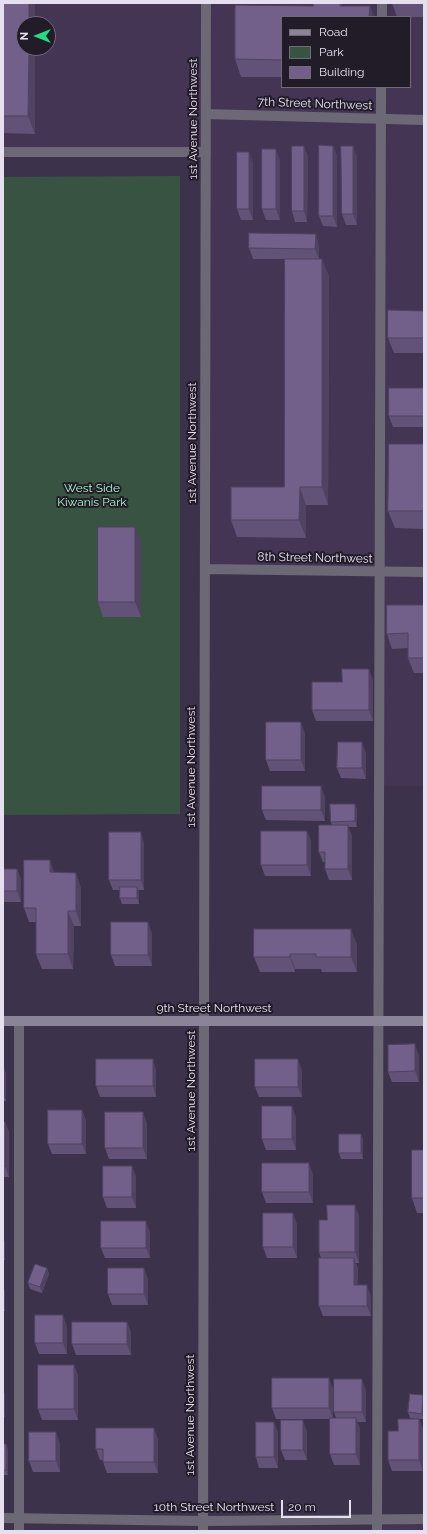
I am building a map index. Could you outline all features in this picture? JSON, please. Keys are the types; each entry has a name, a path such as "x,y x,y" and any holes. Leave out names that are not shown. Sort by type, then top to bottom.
{"street":[{"name":"1st Avenue Northwest","path":"203,1526 206,3"},
{"path":"382,3 382,16"},
{"path":"377,1531 381,88"},
{"name":"7th Street Northwest","path":"206,114 424,120"},
{"path":"3,152 206,152"},
{"name":"8th Street Northwest","path":"205,569 424,572"},
{"name":"9th Street Northwest","path":"3,1020 424,1021"},
{"path":"19,1021 20,1531"},
{"name":"10th Street Northwest","path":"3,1518 203,1526 424,1519"}],"shaded area":[{"path":"3,3 424,3 424,786 380,786 380,572 205,569 206,153 3,152"},
{"path":"424,1519 424,1531 377,1531 377,1520"}],"green space":[{"name":"West Side Kiwanis Park","path":"180,176 180,814 3,815 3,177"}],"building":[{"path":"3,3 29,3 29,16 16,16 16,56 29,56 28,116 3,116"},
{"path":"313,3 340,3 340,6 370,6 369,16 281,16 281,60 235,59 235,5 313,6"},
{"path":"319,145 333,146 333,216 319,216"},
{"path":"292,146 304,146 304,211 292,211"},
{"path":"341,146 353,146 353,214 342,214"},
{"path":"262,149 276,149 276,209 262,209"},
{"path":"237,152 249,152 249,209 237,209"},
{"path":"249,233 316,234 315,249 249,248"},
{"path":"285,259 322,259 322,487 300,487 299,520 231,520 231,487 284,487"},
{"path":"388,310 424,311 424,338 388,338"},
{"path":"389,388 424,388 424,416 389,416"},
{"path":"389,444 424,444 424,511 388,511"},
{"path":"98,527 135,527 135,602 98,602"},
{"path":"387,605 424,605 424,658 408,658 408,633 387,634"},
{"path":"342,669 369,669 369,710 312,710 312,682 342,682"},
{"path":"266,722 301,722 301,760 266,760"},
{"path":"338,742 362,742 362,768 337,768"},
{"path":"262,786 321,786 321,810 262,810"},
{"path":"330,804 355,804 355,821 331,822"},
{"path":"319,825 348,825 348,869 325,869 325,852 319,852"},
{"path":"261,831 307,831 307,865 261,865"},
{"path":"109,832 141,832 141,880 109,880"},
{"path":"24,860 50,860 50,872 76,873 76,911 68,911 68,954 36,954 36,908 24,908"},
{"path":"3,869 17,869 17,891 3,891"},
{"path":"120,887 137,887 137,898 120,898"},
{"path":"111,922 148,922 148,955 111,955"},
{"path":"254,929 351,929 351,957 316,957 316,954 290,954 290,957 254,957"},
{"path":"415,1044 415,1071 388,1072 388,1045"},
{"path":"96,1059 153,1059 153,1086 96,1086"},
{"path":"255,1059 298,1059 298,1087 255,1087"},
{"path":"4,1068 4,1095 3,1095"},
{"path":"262,1106 292,1106 292,1139 262,1139"},
{"path":"48,1110 82,1110 82,1144 48,1144"},
{"path":"105,1112 143,1112 143,1148 105,1148"},
{"path":"3,1122 5,1122 5,1166 3,1166"},
{"path":"339,1134 361,1134 361,1153 339,1153"},
{"path":"412,1150 424,1150 424,1198 412,1198"},
{"path":"262,1163 309,1163 309,1192 262,1192"},
{"path":"103,1166 132,1166 132,1197 103,1197"},
{"path":"327,1205 355,1205 355,1252 319,1252 319,1220 327,1220"},
{"path":"263,1213 293,1213 293,1247 263,1247"},
{"path":"101,1221 146,1221 146,1248 101,1248"},
{"path":"319,1258 354,1258 354,1285 367,1285 367,1306 319,1306"},
{"path":"35,1264 47,1268 40,1287 28,1283"},
{"path":"108,1268 144,1268 144,1294 108,1294"},
{"path":"35,1315 63,1315 63,1343 35,1343"},
{"path":"72,1322 127,1322 127,1344 72,1344"},
{"path":"38,1365 74,1365 74,1409 38,1409"},
{"path":"272,1378 329,1378 329,1408 272,1408"},
{"path":"334,1379 362,1379 362,1412 334,1412"},
{"path":"410,1394 423,1395 422,1414 408,1412"},
{"path":"330,1418 356,1418 356,1454 330,1454"},
{"path":"398,1419 419,1419 419,1460 388,1460 388,1431 398,1431"},
{"path":"281,1420 303,1420 303,1450 281,1450"},
{"path":"256,1422 274,1422 274,1457 256,1457"},
{"path":"96,1428 154,1428 154,1462 103,1462 103,1449 96,1449"},
{"path":"29,1432 56,1432 56,1461 29,1461"},
{"path":"3,1444 6,1444 6,1470 3,1470"}]}
